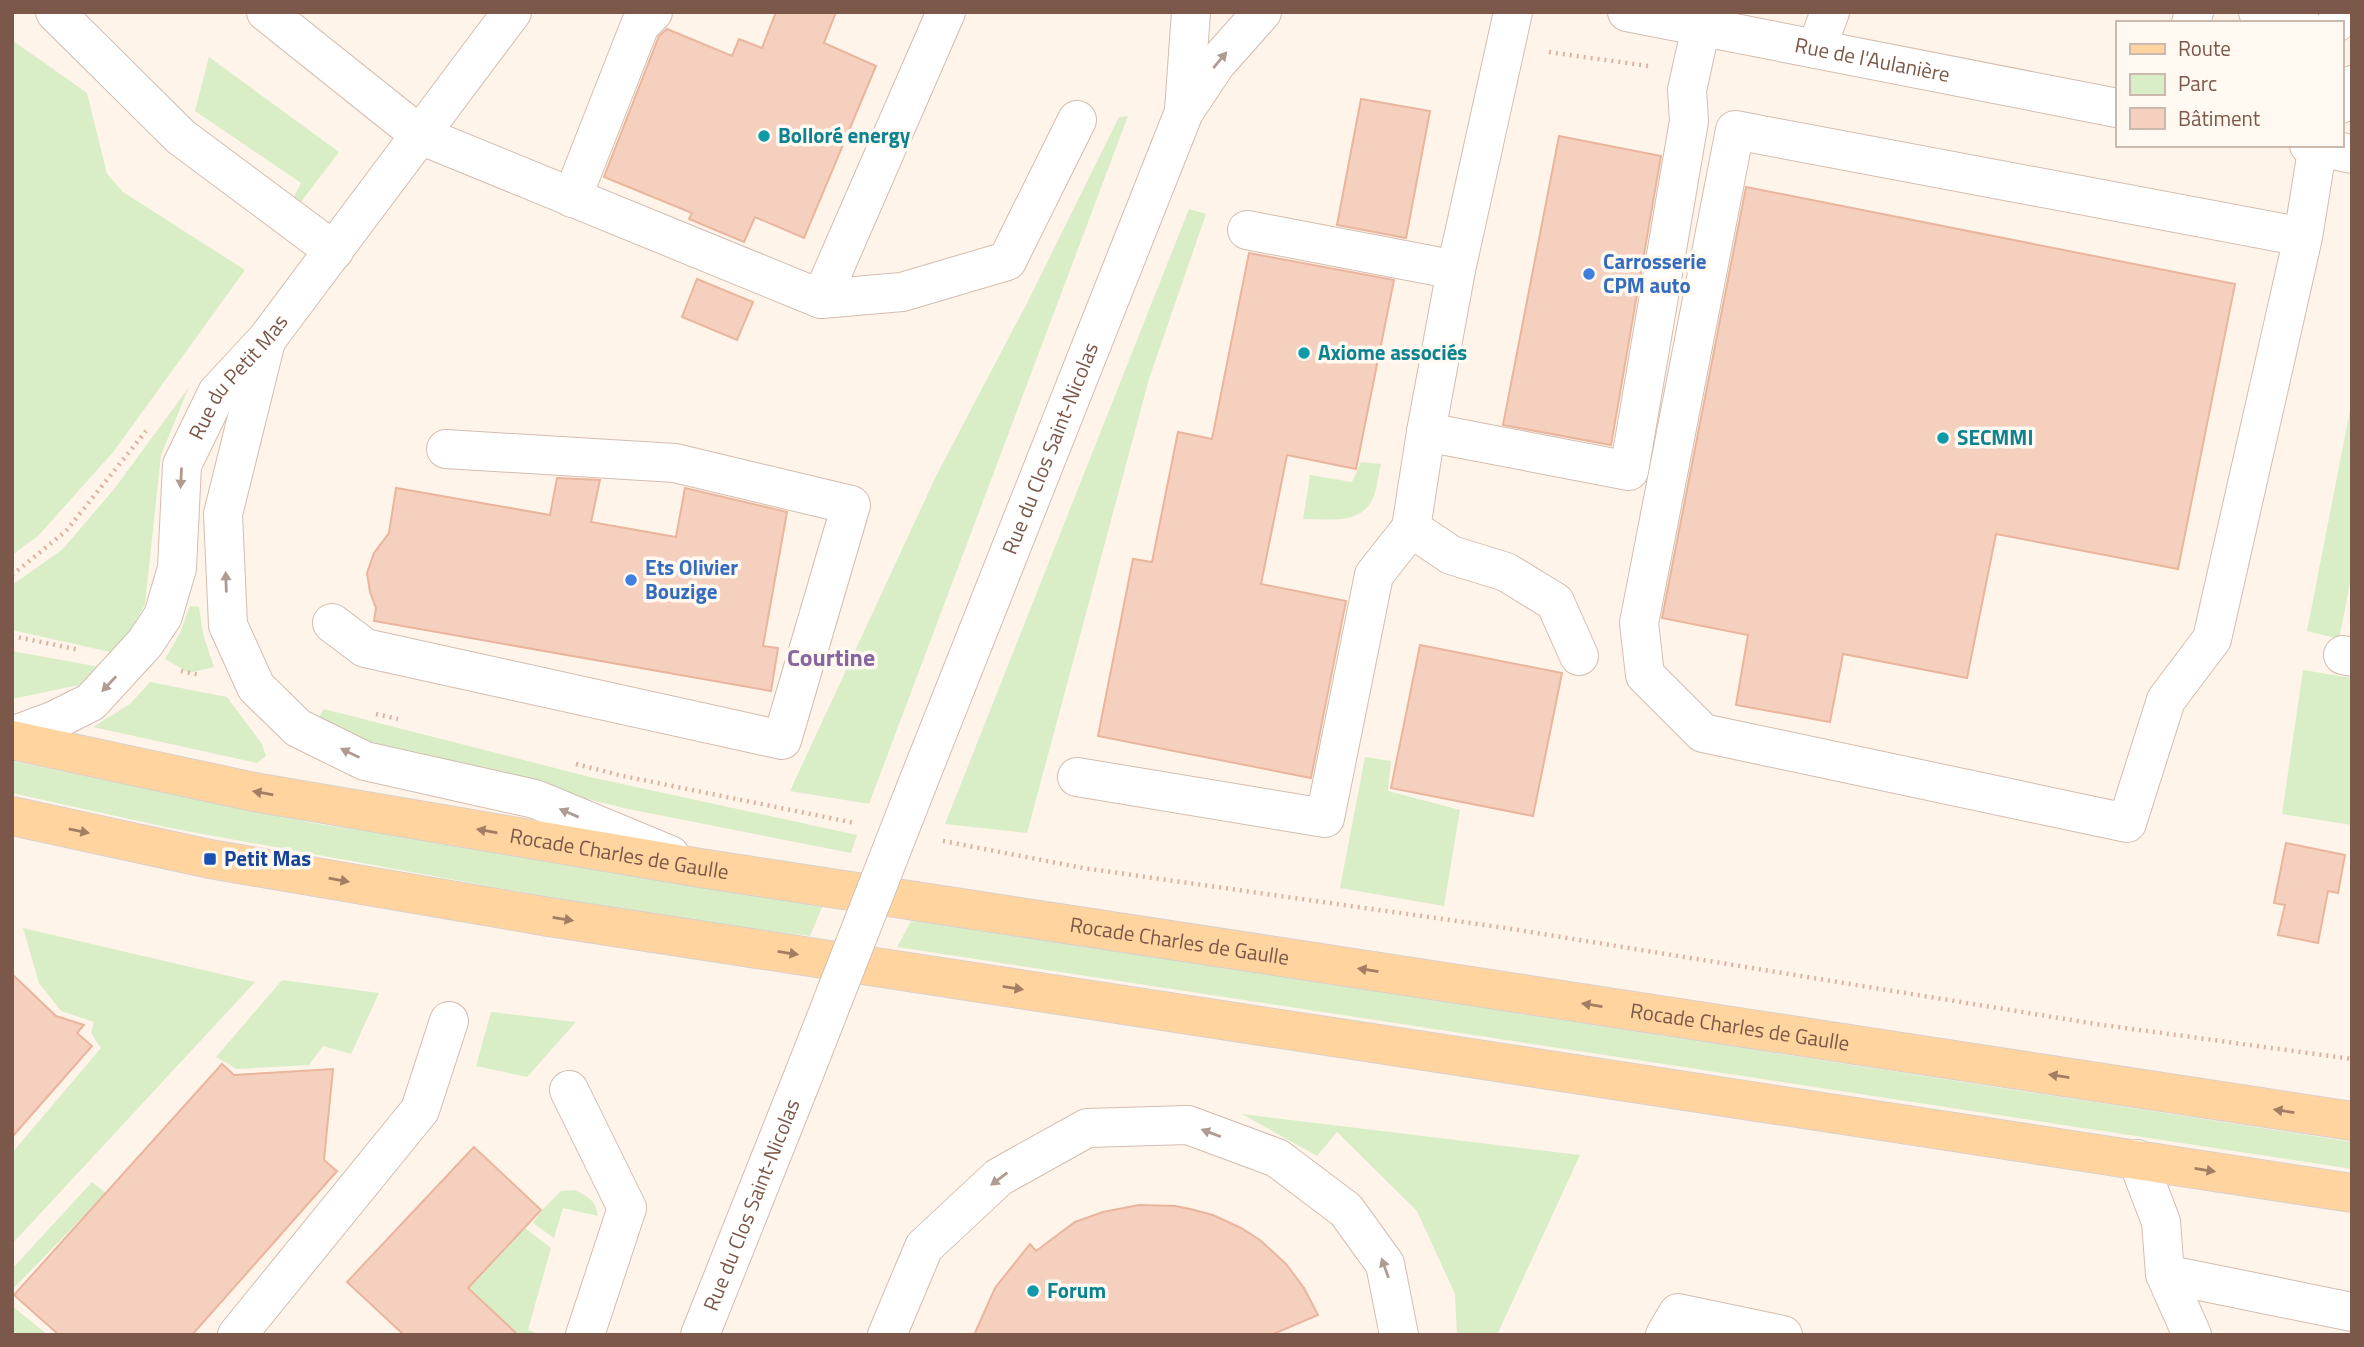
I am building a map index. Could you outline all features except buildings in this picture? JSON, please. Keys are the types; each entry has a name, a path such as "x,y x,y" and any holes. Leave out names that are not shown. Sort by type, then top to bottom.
{"main road":[{"name":"Rocade Charles de Gaulle","path":"12,738 254,792 699,868 2352,1121"},
{"path":"12,816 210,859 550,917 2352,1193"}],"street":[{"path":"55,12 181,137 334,251"},
{"path":"266,12 420,135 821,299 902,292 1007,261 1077,120"},
{"name":"Rue du Petit Mas","path":"12,738 91,702 151,634 163,616 177,568 182,465 217,393 267,339 512,12"},
{"path":"572,198 640,25 653,12"},
{"path":"821,299 946,12"},
{"name":"Rue du Clos Saint-Nicolas","path":"1184,113 1191,12"},
{"name":"Rue du Clos Saint-Nicolas","path":"701,1335 1184,113 1216,64 1262,12"},
{"path":"1077,777 1325,818 1374,575 1411,528 1456,270 1513,12"},
{"name":"Rue de l'Aulanière","path":"1626,12 2116,108"},
{"path":"1816,49 1830,12"},
{"path":"2258,12 2293,21"},
{"path":"1426,432 1629,471 1689,121 1687,90 1702,27"},
{"path":"2343,101 2352,85"},
{"path":"2303,237 1735,130 1639,623 1644,675 1703,733 2127,823 2166,701 2212,639 2324,148"},
{"path":"1247,230 1456,270"},
{"path":"267,339 223,514 228,625 256,687 298,728 365,761 535,799 699,868"},
{"path":"332,623 365,648 782,740 850,505 675,463 446,449"},
{"path":"1411,528 1451,555 1506,572 1555,602 1579,656"},
{"path":"237,1335 420,1110 449,1021"},
{"path":"569,1090 627,1208 585,1335"},
{"path":"887,1335 924,1247 999,1177 1087,1128 1188,1125 1278,1158 1346,1210 1385,1264 1399,1335"},
{"path":"2137,1159 2161,1222 2165,1274 2192,1335"},
{"path":"2165,1274 2352,1312"},
{"path":"1665,1335 1678,1313 1783,1335"}],"path":[{"path":"12,636 89,652"},
{"path":"374,713 401,720"},
{"path":"571,763 867,826"},
{"path":"934,839 1083,869 1506,928 2096,1024 2352,1059"}],"green space":[{"path":"12,40 87,93 107,174 123,192 245,270 114,451 38,536 12,555"},
{"path":"209,57 339,152 294,211 288,208 301,183 195,111"},
{"path":"1128,116 869,804 790,791 936,476 1027,303 1119,117"},
{"path":"1189,209 1206,214 1149,379 1027,833 945,824"},
{"path":"189,387 161,455 145,604 124,644 110,652 12,630 12,585 63,549 115,488"},
{"path":"2352,400 2352,573 2339,639 2307,631"},
{"path":"1361,462 1381,464 1375,494 1365,509 1340,519 1303,519 1310,475 1352,482"},
{"path":"190,606 199,607 203,634 214,667 189,673 165,659 180,633"},
{"path":"12,651 100,667 93,682 12,699"},
{"path":"2303,670 2352,678 2352,825 2282,814"},
{"path":"150,682 227,697 262,744 266,756 257,763 93,727 130,704"},
{"path":"324,709 590,777 857,835 851,853 628,809 375,747 318,718"},
{"path":"1365,757 1391,761 1388,791 1460,810 1444,906 1340,888"},
{"path":"12,761 318,824 826,898 810,936 664,918 170,828 12,793"},
{"path":"914,916 1542,1017 2352,1142 2352,1169 897,947"},
{"path":"23,928 255,982 12,1244 12,1153 101,1048 91,1033 94,1022 61,1011 39,983"},
{"path":"282,980 379,993 351,1054 323,1046 309,1065 237,1069 216,1057"},
{"path":"491,1012 576,1022 527,1077 476,1066"},
{"path":"1242,1114 1580,1155 1497,1335 1457,1335 1455,1294 1417,1211 1337,1132 1317,1156"},
{"path":"92,1182 106,1193 12,1290 12,1269"},
{"path":"575,1190 591,1200 598,1216 563,1208 554,1238 533,1223 561,1191"},
{"path":"525,1228 551,1248 528,1330 541,1335 518,1335 468,1288"},
{"path":"12,1306 48,1335 12,1335"}],"place":[{"name":"Bolloré energy","path":"764,136"},
{"name":"Carrosserie CPM auto","path":"1589,274"},
{"name":"Axiome associés","path":"1304,353"},
{"name":"SECMMI","path":"1943,438"},
{"name":"Ets Olivier Bouzige","path":"631,580"},
{"name":"Petit Mas","path":"210,859"},
{"name":"Forum","path":"1033,1291"}],"district":[{"name":"Courtine","path":"831,658"}]}
